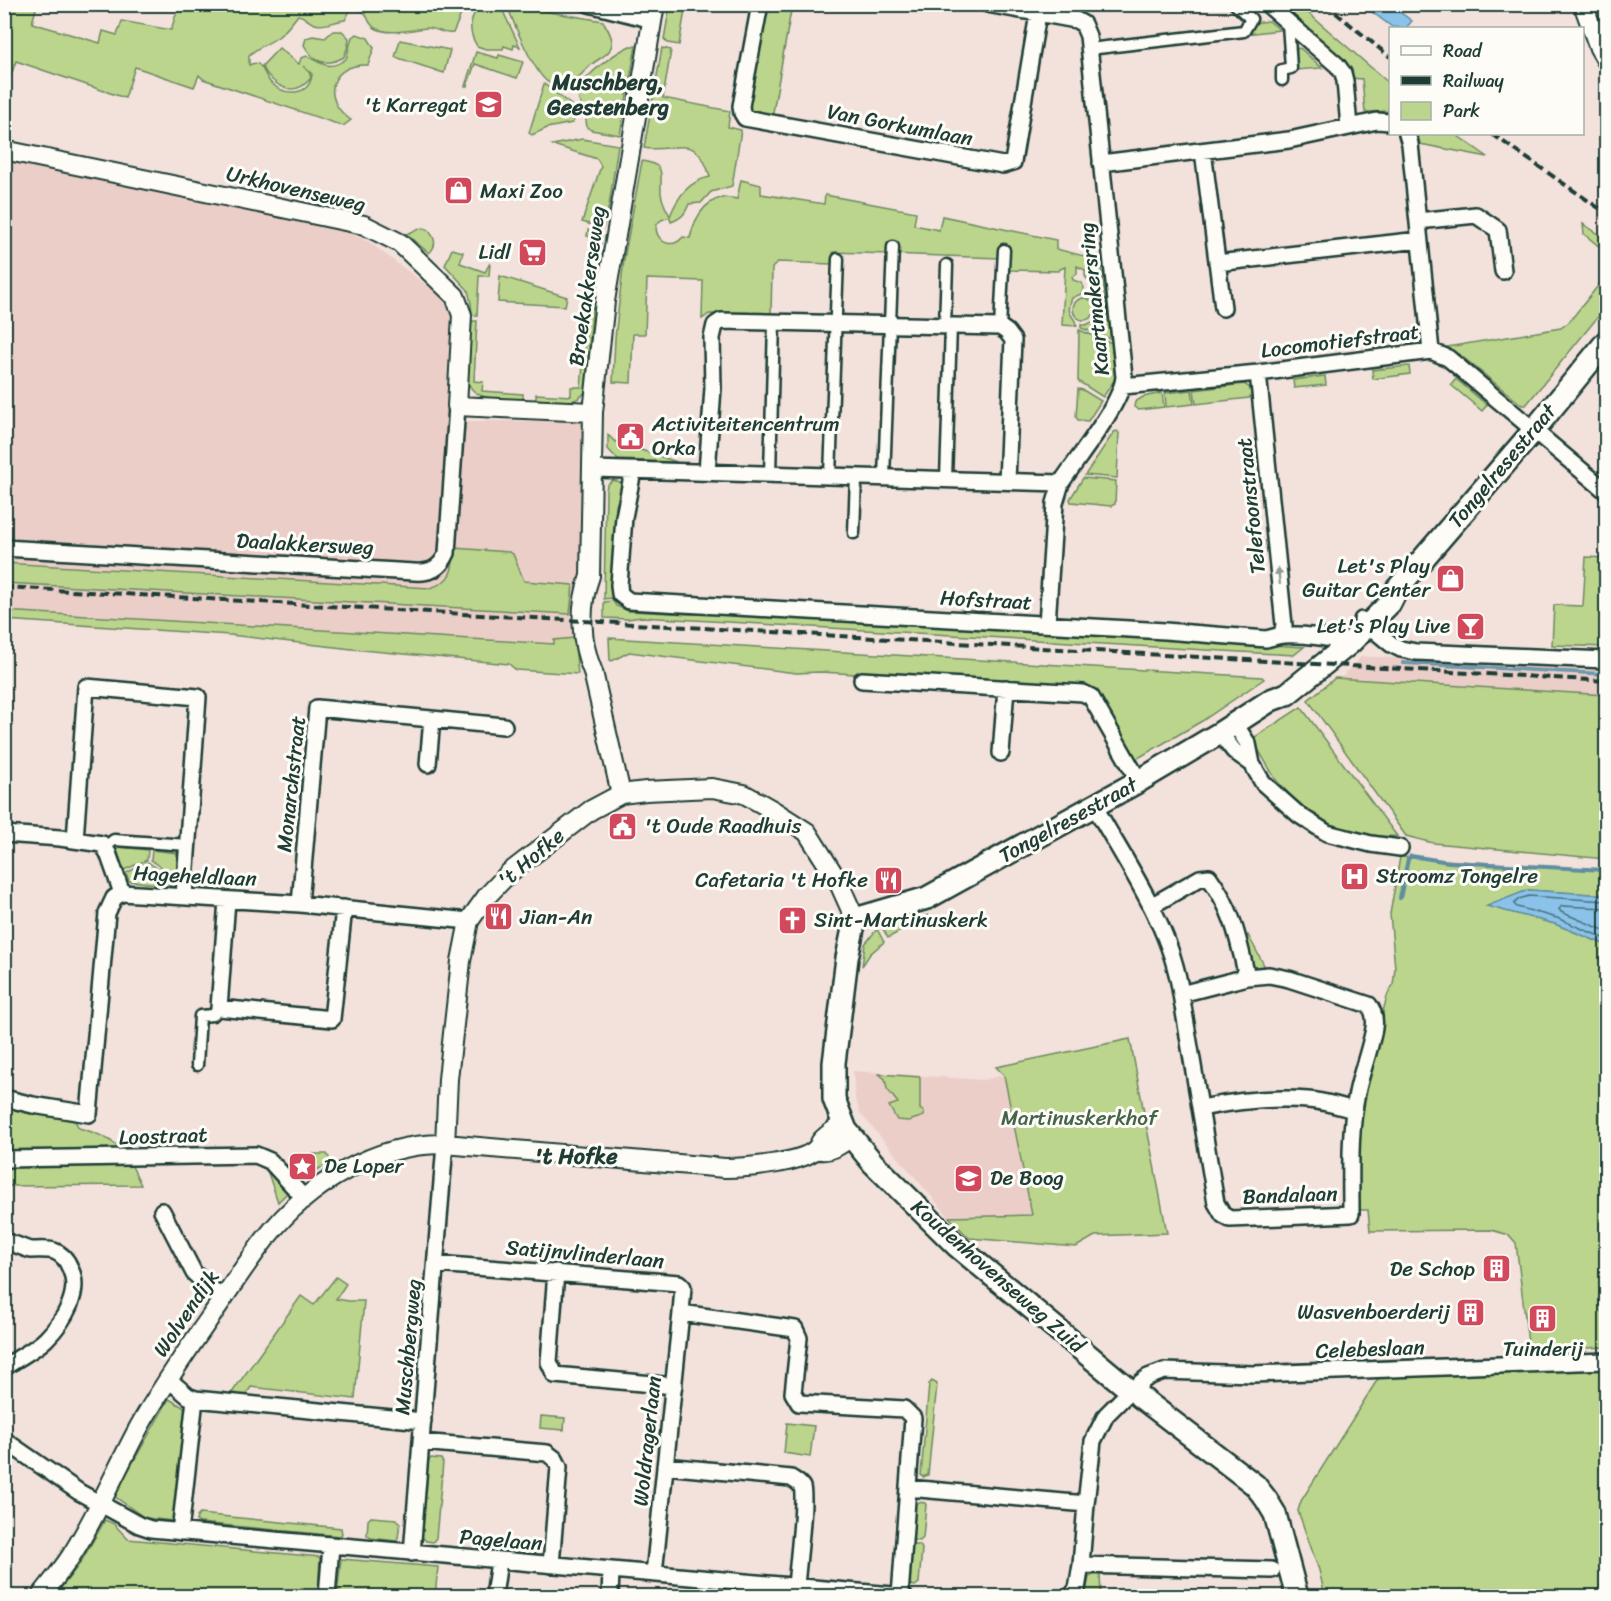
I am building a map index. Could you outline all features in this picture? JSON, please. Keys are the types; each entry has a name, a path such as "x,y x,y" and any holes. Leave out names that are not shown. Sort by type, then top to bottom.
{"main road":[{"name":"Tongelresestraat","path":"855,919 927,898 1138,781 1228,729 1271,700 1280,689 1344,641 1364,622 1381,598 1397,589 1534,430 1606,342"},
{"path":"847,1131 834,1099 834,1064 847,958 855,919"},
{"name":"Koudenhovenseweg Zuid","path":"847,1131 873,1163 957,1246 1132,1390 1255,1485 1275,1514 1297,1596"}],"street":[{"path":"589,4 654,12"},
{"name":"Van Gorkumlaan","path":"760,4 741,106 745,118 1003,165 1013,162 1038,14"},
{"name":"Kaartmakersring","path":"987,4 1076,21 1083,24 1088,36 1124,377 1123,386 1114,405 1061,483"},
{"path":"1089,49 1244,31 1251,19 1235,4"},
{"path":"1268,4 1337,65 1343,73 1349,127"},
{"path":"1583,4 1599,48 1606,60"},
{"name":"Broekakkerseweg","path":"621,794 593,672 597,654 589,625 595,591 590,576 593,412 605,301 654,12"},
{"path":"1282,80 1282,70 1291,68 1288,23"},
{"path":"1101,163 1289,140 1377,121 1389,122"},
{"path":"1407,135 1431,351"},
{"name":"Urkhovenseweg","path":"4,150 338,218 364,225 400,243 455,296 459,304 462,315 457,406"},
{"path":"1203,151 1223,308"},
{"path":"1418,220 1476,215 1498,230 1503,271"},
{"path":"1217,263 1419,240"},
{"path":"884,477 893,247"},
{"path":"1000,327 1004,250"},
{"path":"830,476 838,259"},
{"path":"946,479 947,265"},
{"path":"707,472 713,388 712,338 715,325 722,321 1000,327 1013,340 1006,481"},
{"path":"770,474 774,322"},
{"name":"Locomotiefstraat","path":"1123,386 1258,373 1431,351 1448,358 1606,491"},
{"name":"Telefoonstraat","path":"1258,373 1284,625 1282,634"},
{"path":"457,406 593,412"},
{"name":"Daalakkersweg","path":"4,548 414,572 432,571 440,566 447,553 457,406"},
{"path":"593,469 1061,483 1055,503 1047,624"},
{"name":"Hofstraat","path":"633,471 624,517 619,585 621,594 629,601 1047,624 1266,639 1276,638 1282,634 1344,641"},
{"path":"855,533 856,476"},
{"path":"1364,622 1401,649 1416,652 1606,660"},
{"path":"862,680 1083,693 1091,697 1138,781"},
{"path":"75,840 86,687 198,697 184,896"},
{"path":"1001,753 1006,688"},
{"name":"Monarchstraat","path":"300,904 317,708 504,726"},
{"path":"428,764 432,719"},
{"path":"1228,729 1248,744 1252,764 1263,783 1299,815 1327,833 1371,844 1400,848"},
{"name":"'t Hofke","path":"445,1144 448,1079 461,961 469,921 481,903 508,873 591,810 621,794 712,788 744,794 807,832 838,880 855,919"},
{"path":"1094,805 1151,906 1171,950 1178,972 1181,994"},
{"path":"4,834 102,844 122,893"},
{"path":"105,847 114,840 188,845"},
{"path":"1151,906 1200,878 1209,877 1221,894 1235,923 1247,977"},
{"name":"Hageheldlaan","path":"4,1098 89,1114 107,913 114,898 122,893 300,904 469,921"},
{"path":"197,1065 200,1016 213,1015 219,1008 227,900"},
{"path":"219,1008 332,1019 344,908"},
{"name":"Bandalaan","path":"1269,975 1289,978 1369,1005 1373,1010 1375,1025 1354,1110 1351,1151 1351,1214 1230,1219 1223,1215 1216,1203 1181,994 1247,977 1269,975"},
{"path":"1201,1108 1274,1099 1310,1100 1354,1110"},
{"path":"445,1144 726,1168 771,1165 807,1154 817,1149 820,1143 847,1131"},
{"name":"Wolvendijk","path":"41,1596 71,1556 168,1379 267,1236 304,1198 333,1178 379,1155 421,1143 445,1144"},
{"name":"Muschbergweg","path":"412,1553 445,1144"},
{"name":"Loostraat","path":"4,1159 256,1155 270,1161 304,1198"},
{"path":"162,1210 194,1273 224,1296"},
{"path":"4,1242 14,1242 30,1250 56,1252 68,1262 74,1279 72,1300 59,1324 37,1347 4,1368"},
{"name":"Satijnvlinderlaan","path":"436,1264 679,1283 683,1287 681,1313"},
{"path":"556,1272 549,1362 555,1375 674,1386"},
{"path":"681,1313 795,1329 799,1338 793,1393 799,1403 904,1409 913,1418 902,1596"},
{"name":"Woldragerlaan","path":"654,1574 681,1313"},
{"name":"Celebeslaan","path":"1132,1390 1148,1377 1164,1371 1253,1374 1606,1361"},
{"path":"168,1379 195,1399 423,1421"},
{"path":"1071,1596 1077,1589 1081,1565 1093,1441 1106,1415 1132,1390"},
{"path":"180,1532 195,1399"},
{"name":"Pagelaan","path":"4,1440 79,1492 139,1525 151,1529 853,1594 902,1596"},
{"path":"421,1442 547,1453 555,1459 559,1467 551,1565"},
{"path":"665,1466 791,1478 798,1482 802,1487 802,1503 796,1587"},
{"path":"908,1488 1086,1504"},
{"path":"327,1596 331,1546"},
{"path":"494,1596 499,1561"},
{"path":"1081,1565 1272,1570"},
{"path":"610,1596 611,1570"}],"shaded area":[{"path":"4,159 338,227 369,242 441,296 459,313 448,421 586,421 579,614 457,601 5,577"},
{"path":"4,583 570,614 574,638 555,640 554,644 5,611"},
{"path":"1361,656 1606,671 1606,705 1327,687 1353,668"},
{"name":"De Boog","path":"853,1071 983,1080 1004,1075 1032,1216 949,1217 860,1113 855,1098"}],"green space":[{"path":"5,4 37,5 32,23 100,43 103,31 117,35 122,21 171,30 179,5 465,5 453,33 430,28 387,32 371,25 365,13 358,9 351,9 345,20 322,25 312,23 298,15 281,35 249,55 249,65 258,64 272,84 284,91 296,92 307,87 311,78 304,85 290,89 277,84 262,66 279,48 299,64 301,58 307,56 322,64 335,65 346,59 352,37 357,34 368,38 374,48 368,65 345,70 334,84 335,102 341,112 351,120 343,126 203,79 199,75 194,87 135,67 125,98 16,61 10,78 5,76"},
{"path":"481,5 500,5 520,47 514,45 513,49 504,46 503,49 486,49 477,46 472,35 471,24 474,14"},
{"path":"507,5 603,21 611,37 610,50 572,83 561,86 548,82 542,77 524,46"},
{"path":"670,5 686,5 679,45 668,43 664,39"},
{"path":"767,5 792,5 772,118 750,113 749,110"},
{"path":"1280,5 1299,5 1389,83 1389,111 1365,112 1362,79 1351,78 1344,61"},
{"path":"1269,21 1280,30 1246,34 1253,23"},
{"path":"333,31 342,31 349,38 344,57 332,62 321,62 312,56 304,45 306,38 313,36 325,38"},
{"path":"400,40 450,50 444,73 395,57"},
{"path":"630,46 636,46 620,135 591,130 587,127 585,113 579,100 580,88 599,66"},
{"path":"662,48 671,50 663,98 730,111 728,127 741,130 732,186 711,192 701,203 689,204 683,215 671,222 670,218 661,220 656,230 663,241 676,243 683,237 690,238 692,229 705,207 719,198 737,199 741,180 761,185 761,194 824,204 825,195 916,212 914,225 939,230 942,216 1056,240 1056,249 1100,260 1111,339 1081,328 1081,325 1096,320 1100,310 1091,297 1092,286 1085,276 1085,270 1077,266 1077,274 1072,277 1073,280 1082,283 1084,288 1081,294 1072,298 1069,309 1077,326 1062,325 1065,267 1059,271 1005,270 1000,258 833,252 832,264 778,262 772,268 771,315 709,314 702,319 703,281 647,279 645,334 633,334 631,383 613,382 615,338 624,259 642,161 659,168 661,193 670,216 685,190 696,182 710,177 705,162 691,148 644,148"},
{"path":"1298,48 1322,68 1296,70 1294,52"},
{"path":"476,52 498,58 499,55 523,62 517,78 475,64 467,86 465,86"},
{"path":"544,84 576,109 577,116 572,123 547,128 532,135 529,133"},
{"path":"1418,135 1456,135 1488,157 1420,144"},
{"path":"582,139 618,145 609,206 603,228 582,222 601,166 597,159 553,145"},
{"path":"1583,224 1606,239 1606,252 1584,234"},
{"path":"422,228 427,229 434,241 434,247 429,253 406,234"},
{"path":"588,230 602,235 595,280 585,392 576,400 569,401 536,399 536,394 571,396 571,387 581,387 595,238 587,236"},
{"path":"452,249 463,252 460,263 485,272 490,263 489,276 479,276 477,316 472,315 468,290 445,265"},
{"path":"500,276 567,297 565,306 498,302"},
{"path":"1606,276 1606,307 1526,405 1522,405 1460,355 1441,348 1561,328 1569,322"},
{"path":"1084,298 1092,301 1095,309 1092,317 1084,320 1076,317 1073,309 1076,301"},
{"path":"471,321 477,321 474,381 483,382 482,391 523,394 523,399 490,398 482,396 470,387 468,379"},
{"path":"1079,330 1112,343 1115,379 1103,397 1078,381"},
{"path":"1409,366 1410,374 1373,379 1372,370"},
{"path":"1325,376 1326,385 1294,388 1293,380"},
{"path":"1456,379 1487,405 1482,411 1451,385"},
{"path":"1244,384 1249,387 1252,394 1249,398 1196,404 1194,390"},
{"path":"1078,389 1101,401 1088,421 1078,420 1076,417"},
{"path":"1192,390 1194,404 1166,407 1165,393"},
{"path":"1162,393 1164,407 1139,410 1134,407 1135,402 1143,397"},
{"path":"1114,432 1119,433 1117,478 1085,475"},
{"path":"608,435 614,441 677,462 618,460 608,449"},
{"path":"1083,478 1116,481 1115,504 1111,506 1071,502 1070,499"},
{"path":"613,480 620,482 623,486 616,506 612,598 604,599 606,490 607,485"},
{"path":"454,548 509,552 513,554 524,581 573,585 570,614 5,583 4,563 430,588 443,582 450,573"},
{"path":"1586,557 1606,558 1606,647 1552,645 1554,605 1583,606"},
{"path":"613,601 616,606 629,611 745,614 1304,647 1294,655 641,617 604,618 604,602"},
{"path":"4,611 554,644 554,640 574,638 578,674 516,670 509,664 230,635 5,620"},
{"path":"609,638 1262,677 1264,679 1202,721 1133,761 1088,687 820,672 796,673 629,652 612,661 610,660"},
{"path":"1335,678 1606,695 1606,859 1433,843 1406,836 1308,700"},
{"path":"1301,707 1397,836 1368,837 1331,825 1303,809 1276,780 1252,739"},
{"path":"119,847 148,850 147,860 124,870 117,850"},
{"path":"152,850 177,853 177,878 151,860"},
{"path":"1400,857 1606,871 1606,895 1528,890 1488,906 1555,924 1606,945 1606,1347 1529,1351 1516,1243 1509,1235 1491,1230 1370,1231 1368,1210 1354,1210 1356,1132 1369,1067 1387,996 1393,985 1395,968 1390,914"},
{"path":"148,862 176,881 174,886 129,881 126,873"},
{"path":"929,915 888,938 882,927"},
{"path":"877,929 884,942 870,954 862,966 865,944"},
{"path":"1248,935 1264,965 1263,969 1251,969 1243,939"},
{"name":"Martinuskerkhof","path":"1130,1039 1167,1233 1095,1236 1076,1247 969,1238 949,1217 1032,1215 1004,1075 996,1067"},
{"path":"879,1074 920,1077 920,1109 924,1112 924,1116 909,1121 897,1120 889,1106 898,1103 887,1089 885,1079"},
{"path":"5,1105 75,1121 79,1128 110,1140 124,1154 5,1153"},
{"path":"298,1154 327,1154 331,1162 301,1179 287,1166"},
{"path":"257,1162 262,1164 290,1190 278,1202 267,1170 256,1164"},
{"path":"131,1164 141,1185 5,1186 4,1166"},
{"path":"336,1277 346,1284 336,1299 364,1301 355,1399 251,1387 241,1402 226,1401 301,1296 314,1305"},
{"path":"1606,1369 1606,1596 1325,1596 1319,1570 1298,1511 1301,1501 1379,1377"},
{"path":"932,1381 937,1384 928,1475 923,1477 921,1475 929,1384"},
{"path":"169,1399 185,1408 186,1412 175,1521 145,1518 114,1496"},
{"path":"541,1416 565,1418 564,1430 540,1428"},
{"path":"787,1423 814,1426 810,1457 784,1453"},
{"path":"431,1458 441,1459 443,1463 436,1538 433,1542 426,1541 422,1537 428,1461"},
{"path":"918,1502 926,1505 923,1538 920,1541 912,1538 915,1504"},
{"path":"200,1514 341,1528 342,1534 340,1536 200,1523 196,1521"},
{"path":"371,1517 396,1519 400,1522 396,1541 371,1538 367,1535 368,1520"},
{"path":"105,1520 114,1524 128,1539 320,1557 318,1596 55,1596 81,1562"},
{"path":"914,1545 920,1545 922,1549 919,1583 915,1586 909,1581"},
{"path":"341,1559 438,1567 435,1596 337,1596"},
{"path":"1100,1574 1101,1596 1085,1596 1089,1577"}],"water":[{"path":"1363,5 1390,5 1412,21 1407,27 1392,27"},
{"path":"1402,662 1606,673 1606,675 1402,664"},
{"path":"1528,890 1606,895 1606,945 1555,924 1487,906"}],"waterway":[{"path":"1400,898 1408,859 1411,856 1449,862 1606,870"}],"railway":[{"path":"1325,4 1389,56"},
{"path":"1493,135 1606,213"},
{"path":"4,587 1606,681"}],"place":[{"name":"'t Karregat","path":"489,105"},
{"name":"Maxi Zoo","path":"459,191"},
{"name":"Lidl","path":"532,252"},
{"name":"Activiteitencentrum Orka","path":"631,436"},
{"name":"Let's Play Guitar Center","path":"1451,578"},
{"name":"Let's Play Live","path":"1471,626"},
{"name":"'t Oude Raadhuis","path":"623,826"},
{"name":"Stroomz Tongelre","path":"1355,876"},
{"name":"Cafetaria 't Hofke","path":"889,880"},
{"name":"Jian-An","path":"499,917"},
{"name":"Sint-Martinuskerk","path":"793,920"},
{"name":"De Loper","path":"303,1166"},
{"name":"De Boog","path":"969,1178"},
{"name":"De Schop","path":"1496,1269"},
{"name":"Wasvenboerderij","path":"1471,1312"},
{"name":"Tuinderij","path":"1543,1318"}],"district":[{"name":"Muschberg, Geestenberg","path":"608,94"},
{"name":"'t Hofke","path":"576,1156"}]}
